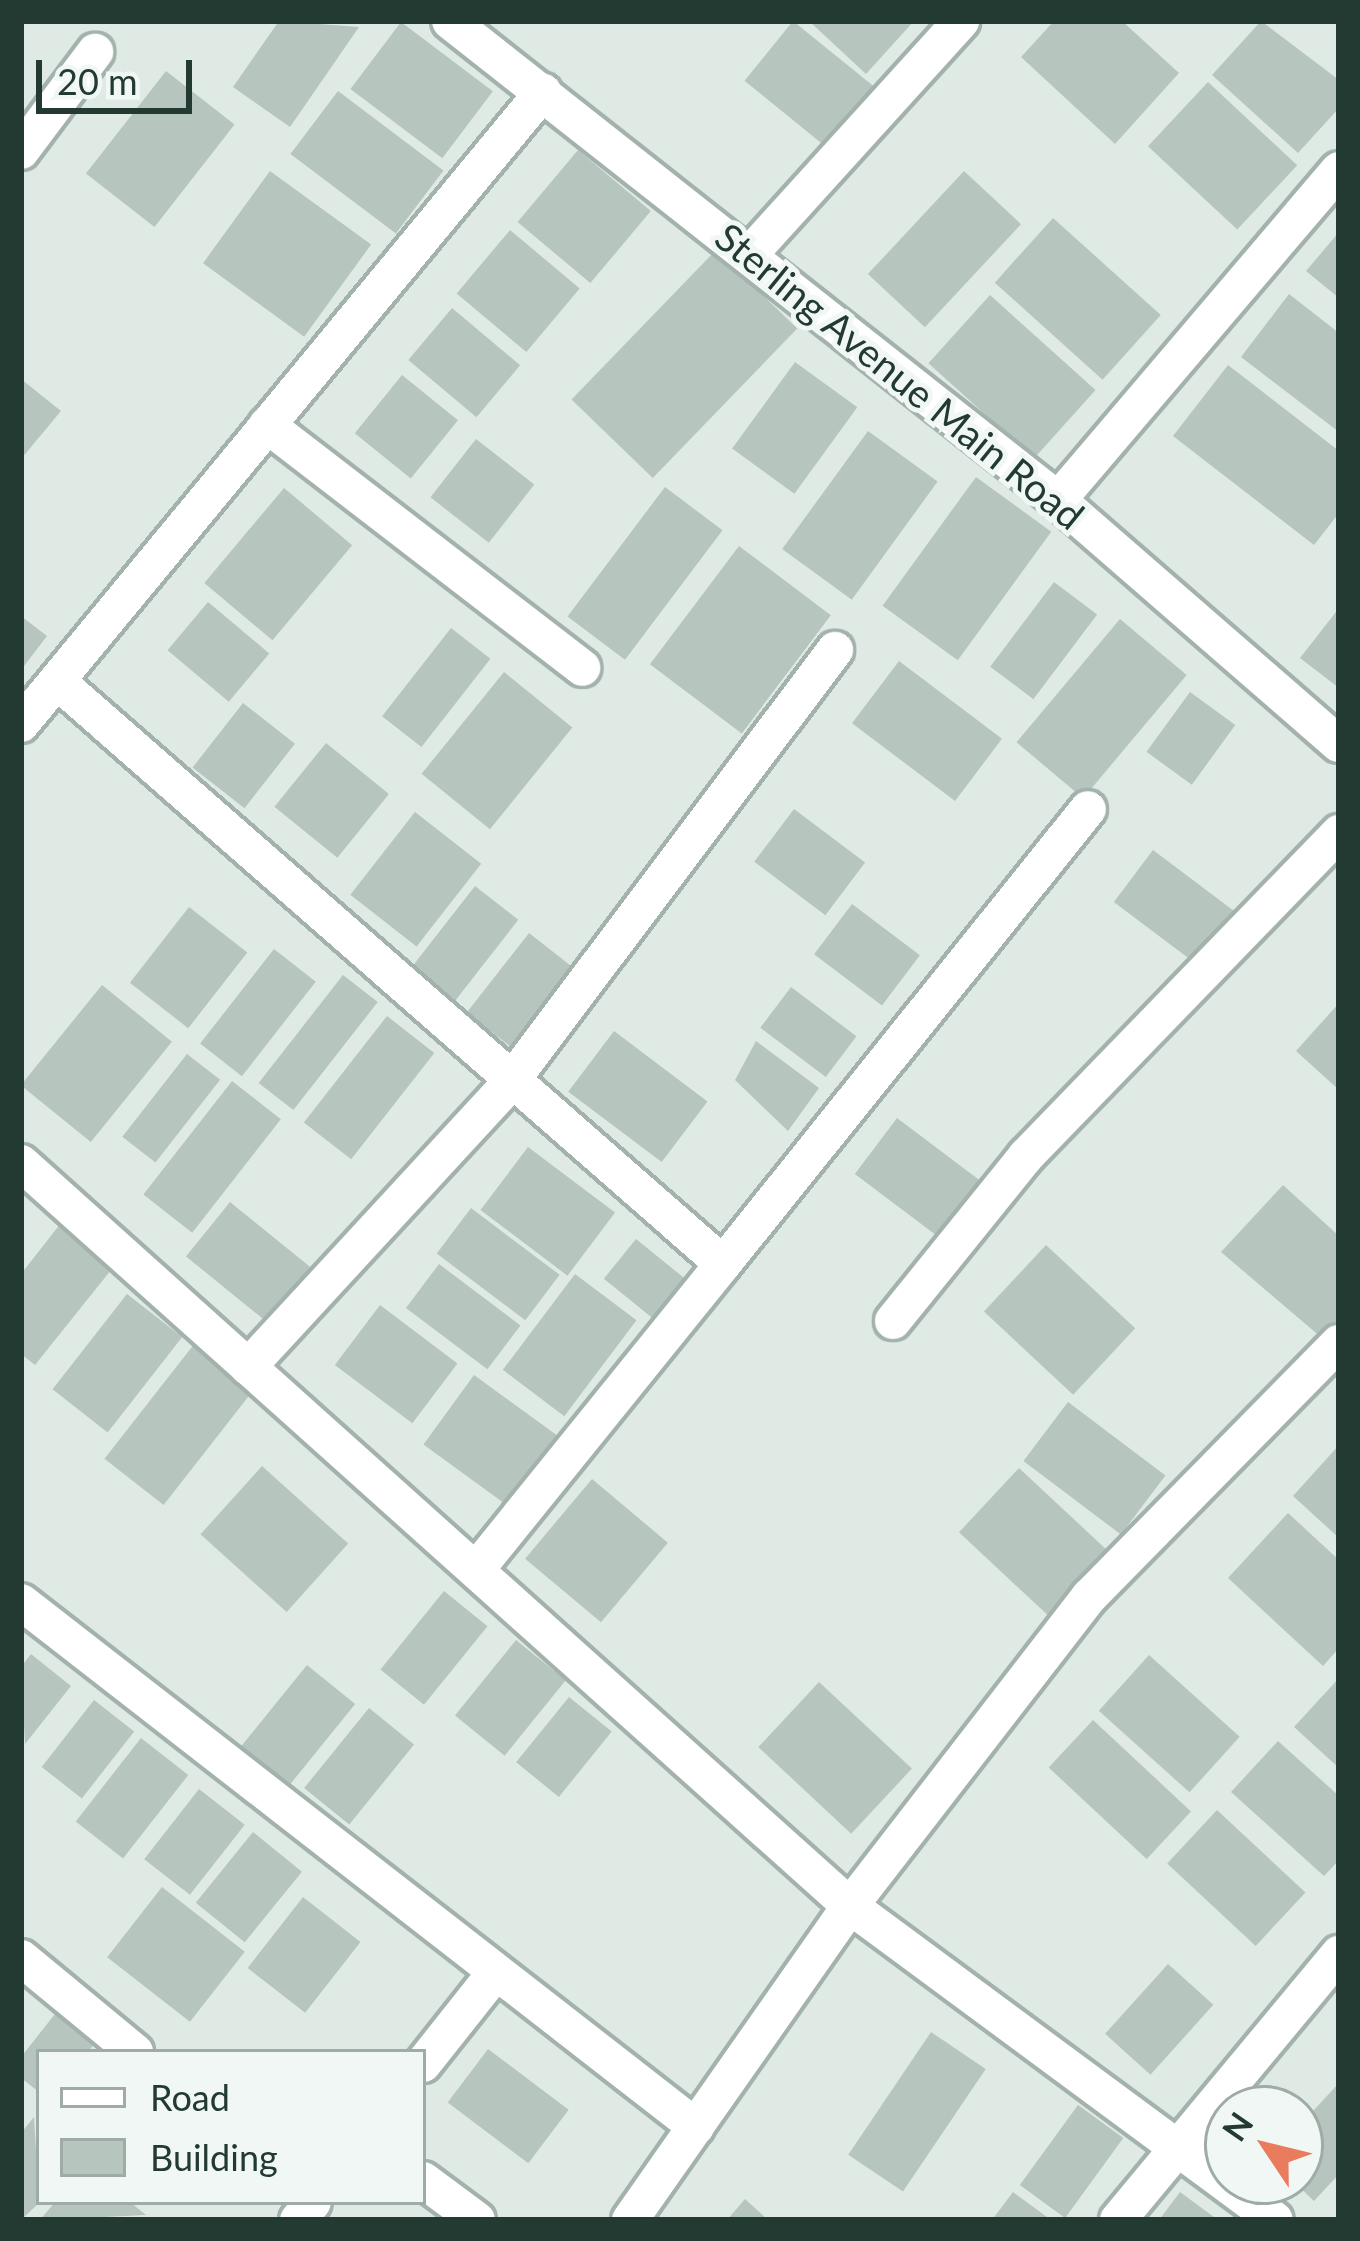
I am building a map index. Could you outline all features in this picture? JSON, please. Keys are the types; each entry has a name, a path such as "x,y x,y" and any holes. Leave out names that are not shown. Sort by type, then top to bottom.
{"street":[{"name":"Sterling Avenue Main Road","path":"450,21 1058,500 1339,744"},
{"path":"749,255 961,21"},
{"path":"21,151 95,52"},
{"path":"21,724 543,92"},
{"path":"1058,500 1339,170"},
{"path":"268,425 582,668"},
{"path":"248,1367 509,1084 835,650"},
{"path":"57,681 509,1084 723,1264"},
{"path":"476,1570 1088,809"},
{"path":"893,1321 1026,1156 1339,833"},
{"path":"21,1163 850,1906 1274,2220"},
{"path":"630,2220 850,1906 1089,1597 1339,1343"},
{"path":"21,1601 492,1976 696,2126"},
{"path":"1118,2220 1339,1954"},
{"path":"21,1958 125,2043"},
{"path":"426,2059 492,1976"},
{"path":"426,2182 477,2220"}],"building":[{"path":"279,21 359,27 290,127 233,87"},
{"path":"793,21 876,88 828,148 745,81"},
{"path":"809,21 914,21 866,74"},
{"path":"1054,21 1122,21 1179,73 1115,144 1021,57"},
{"path":"1261,21 1339,80 1339,108 1298,153 1212,75"},
{"path":"401,22 493,91 442,158 350,89"},
{"path":"166,71 235,125 155,227 86,173"},
{"path":"1208,82 1297,165 1237,230 1148,146"},
{"path":"338,91 443,170 396,234 290,154"},
{"path":"578,150 651,211 590,283 518,222"},
{"path":"270,171 371,244 304,337 203,263"},
{"path":"964,171 1021,224 925,327 868,274"},
{"path":"1053,218 1161,315 1103,380 995,283"},
{"path":"510,230 580,288 526,352 457,294"},
{"path":"1339,232 1339,298 1306,271"},
{"path":"716,250 797,328 653,478 572,400"},
{"path":"1289,294 1339,333 1339,432 1241,357"},
{"path":"990,295 1096,390 1034,458 928,363"},
{"path":"452,308 520,365 476,417 408,360"},
{"path":"795,362 857,407 794,494 732,449"},
{"path":"1228,365 1339,451 1339,513 1314,545 1173,436"},
{"path":"402,375 458,420 411,479 355,433"},
{"path":"21,379 61,411 21,459"},
{"path":"868,431 938,482 852,600 782,549"},
{"path":"476,439 534,485 489,543 430,497"},
{"path":"976,477 1051,532 958,660 883,606"},
{"path":"665,487 723,530 625,660 568,616"},
{"path":"284,488 352,545 272,640 204,583"},
{"path":"739,546 831,615 742,733 650,664"},
{"path":"1054,582 1097,614 1033,699 990,667"},
{"path":"208,602 269,653 229,702 168,650"},
{"path":"1339,608 1339,688 1300,658"},
{"path":"21,616 47,636 21,670"},
{"path":"1120,619 1187,675 1083,798 1017,742"},
{"path":"451,628 490,659 421,747 382,716"},
{"path":"899,661 1002,739 955,801 852,723"},
{"path":"504,672 572,727 490,829 422,774"},
{"path":"1190,692 1235,725 1192,785 1147,752"},
{"path":"243,703 295,744 245,808 193,768"},
{"path":"326,743 389,794 337,858 274,807"},
{"path":"794,809 865,863 825,915 754,862"},
{"path":"415,812 481,864 417,946 350,895"},
{"path":"1153,850 1242,917 1203,969 1114,902"},
{"path":"475,886 518,920 456,1000 412,966"},
{"path":"852,904 920,955 882,1005 814,954"},
{"path":"189,907 247,953 188,1028 130,983"},
{"path":"529,933 576,970 514,1050 467,1013"},
{"path":"274,949 316,982 242,1076 200,1044"},
{"path":"343,975 378,1002 293,1110 259,1083"},
{"path":"102,985 172,1042 91,1142 21,1085"},
{"path":"791,987 856,1036 826,1077 760,1028"},
{"path":"1339,1003 1339,1090 1296,1051"},
{"path":"387,1016 434,1053 351,1159 304,1122"},
{"path":"614,1031 707,1101 662,1162 568,1092"},
{"path":"756,1041 819,1088 788,1131 735,1080"},
{"path":"187,1054 220,1080 155,1163 122,1137"},
{"path":"232,1081 281,1119 192,1233 143,1194"},
{"path":"897,1118 982,1182 940,1238 855,1174"},
{"path":"528,1147 615,1213 568,1276 480,1210"},
{"path":"1283,1185 1339,1236 1339,1334 1329,1344 1221,1252"},
{"path":"230,1202 319,1274 275,1328 186,1256"},
{"path":"471,1208 560,1275 525,1320 437,1254"},
{"path":"61,1223 115,1265 35,1365 21,1354 21,1274"},
{"path":"636,1239 692,1284 660,1324 604,1279"},
{"path":"1046,1245 1135,1328 1073,1395 984,1312"},
{"path":"439,1264 520,1325 487,1369 406,1308"},
{"path":"575,1274 636,1320 564,1416 503,1370"},
{"path":"127,1294 182,1337 108,1432 53,1389"},
{"path":"380,1305 457,1363 412,1423 335,1365"},
{"path":"195,1343 254,1389 164,1505 104,1459"},
{"path":"474,1375 566,1442 516,1512 423,1445"},
{"path":"1068,1402 1165,1475 1121,1535 1023,1461"},
{"path":"1339,1445 1339,1538 1293,1496"},
{"path":"262,1466 348,1544 287,1612 200,1534"},
{"path":"1019,1468 1117,1559 1057,1624 959,1532"},
{"path":"592,1479 668,1543 601,1622 525,1559"},
{"path":"1288,1513 1339,1560 1339,1648 1323,1666 1228,1578"},
{"path":"444,1591 488,1626 424,1705 380,1669"},
{"path":"516,1640 566,1680 505,1756 455,1715"},
{"path":"31,1654 71,1686 25,1744 21,1667"},
{"path":"1149,1655 1240,1737 1189,1792 1099,1711"},
{"path":"307,1665 355,1704 289,1786 241,1747"},
{"path":"1339,1678 1339,1768 1294,1727"},
{"path":"819,1682 912,1769 851,1834 758,1747"},
{"path":"569,1697 612,1732 559,1797 516,1762"},
{"path":"94,1700 134,1731 82,1798 42,1767"},
{"path":"369,1708 414,1745 349,1825 304,1788"},
{"path":"1093,1720 1191,1811 1147,1859 1049,1768"},
{"path":"141,1738 188,1775 123,1858 76,1822"},
{"path":"1278,1741 1339,1796 1339,1860 1324,1876 1231,1792"},
{"path":"199,1789 245,1825 190,1895 144,1859"},
{"path":"1217,1810 1305,1893 1256,1946 1167,1863"},
{"path":"253,1832 302,1872 245,1942 196,1903"},
{"path":"162,1887 245,1952 190,2022 107,1957"},
{"path":"303,1897 361,1942 305,2013 248,1968"},
{"path":"1168,1964 1213,2005 1150,2075 1105,2034"},
{"path":"66,2000 105,2030 90,2049 36,2049 36,2090 21,2078 21,2057"},
{"path":"931,2032 986,2069 903,2192 848,2155"},
{"path":"488,2049 569,2110 528,2163 448,2103"},
{"path":"1339,2083 1339,2174 1324,2190 1324,2099"},
{"path":"1078,2105 1123,2138 1065,2218 1020,2185"},
{"path":"34,2117 37,2205 21,2220 21,2133"},
{"path":"1013,2192 1051,2220 992,2220"},
{"path":"1180,2192 1218,2220 1159,2220"},
{"path":"745,2199 768,2220 727,2220"},
{"path":"52,2205 134,2205 146,2215 40,2220"}]}
